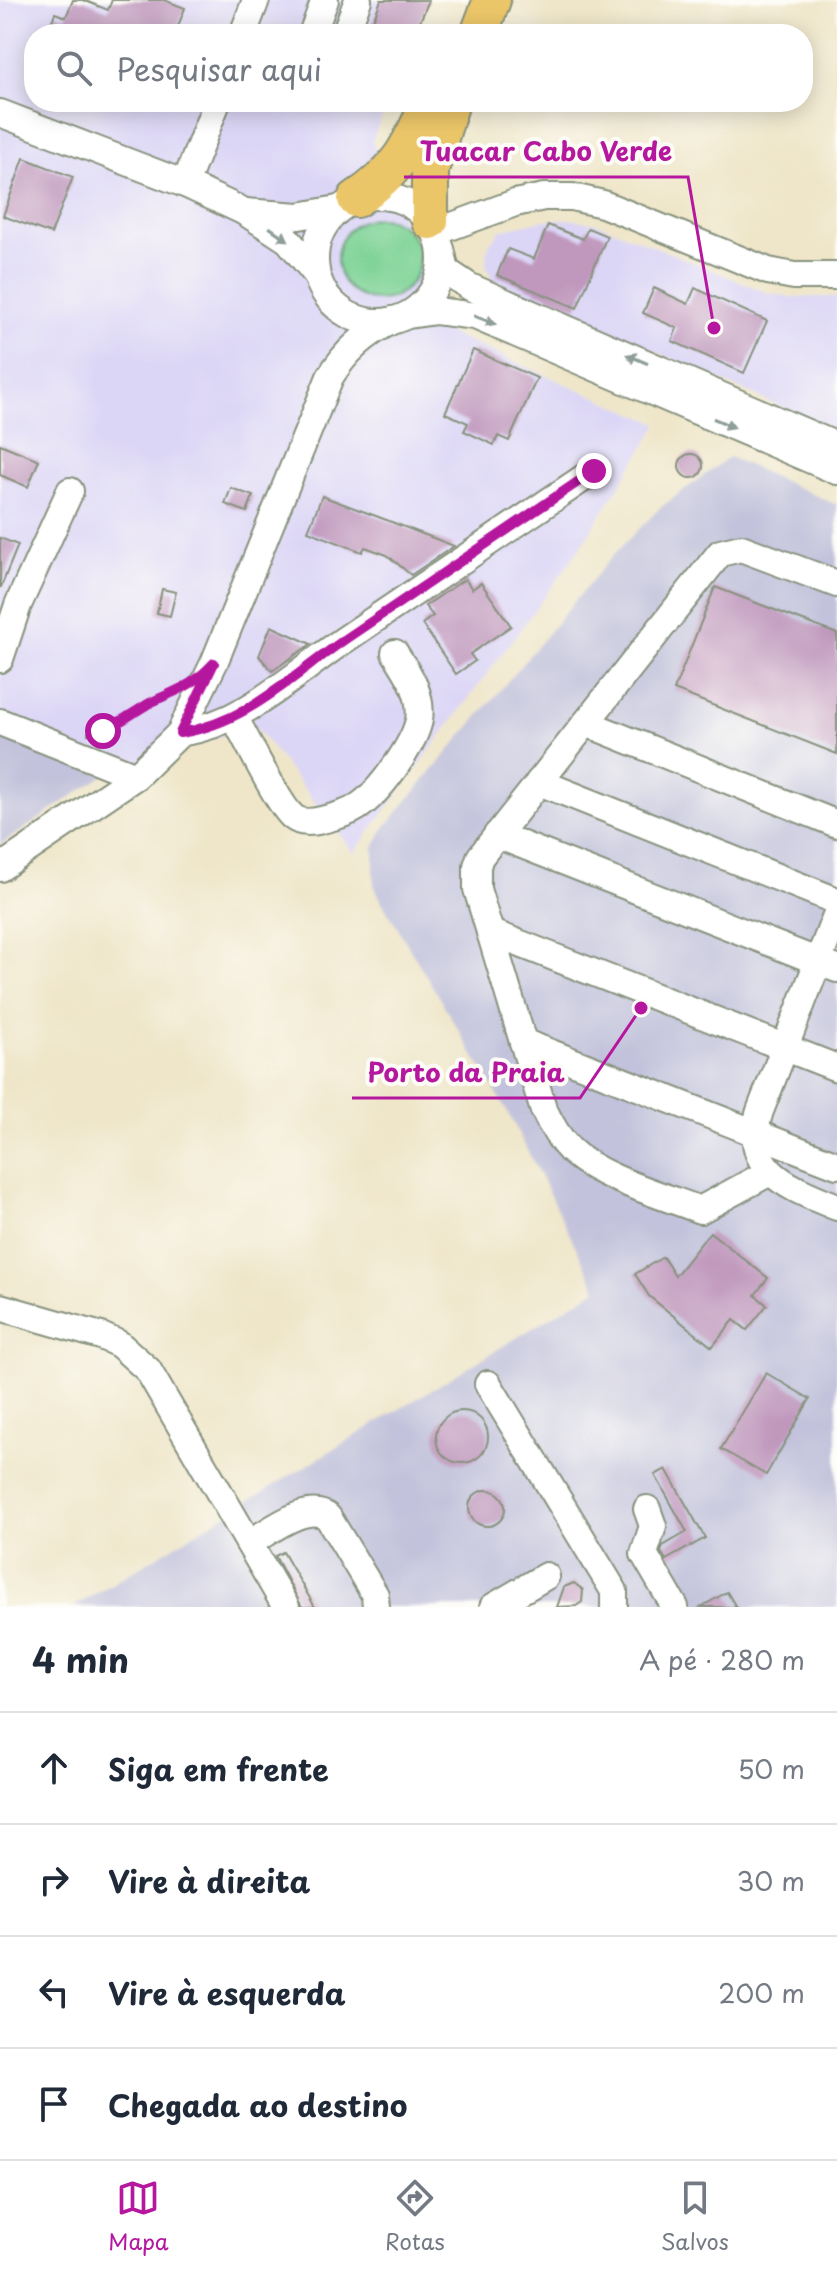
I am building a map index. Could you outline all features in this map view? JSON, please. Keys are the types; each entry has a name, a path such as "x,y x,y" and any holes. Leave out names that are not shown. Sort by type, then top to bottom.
{"highway":[{"path":"461,24 470,0"},
{"path":"483,24 492,0"},
{"path":"347,204 384,180 401,161 424,112"},
{"path":"436,234 430,170 448,112"}],"street":[{"path":"247,24 256,0"},
{"path":"316,24 325,0"},
{"path":"349,24 358,0"},
{"path":"185,184 213,112"},
{"path":"0,113 185,184 245,212 288,240 316,274 331,301 340,361"},
{"path":"245,212 299,216 376,195 397,198 415,207 436,234 446,271 470,287 837,446"},
{"path":"436,234 515,203 544,197 572,197 603,204 768,271 794,276 837,276"},
{"path":"316,274 318,239 326,222 347,204"},
{"path":"0,868 136,776 180,733 214,663 330,377 340,361 363,337 424,302 435,287 441,268 436,234"},
{"path":"331,301 344,312 376,322 446,311 475,316 837,471"},
{"path":"180,733 207,729 252,708 340,643 594,471"},
{"path":"0,659 18,605 70,491"},
{"path":"770,1172 700,1210 594,1167 572,1151 549,1121 477,889 477,866 497,835 720,553 741,548 837,584"},
{"path":"234,717 282,804 293,817 302,822 314,822 353,810 369,800 410,745 419,721 417,691 395,653"},
{"path":"0,722 136,776"},
{"path":"586,723 837,824"},
{"path":"539,782 837,901"},
{"path":"497,835 828,966"},
{"path":"837,913 828,966 785,1047 760,1111 755,1133 762,1160 770,1172 790,1188 837,1207"},
{"path":"490,932 837,1068"},
{"path":"523,1042 837,1165"},
{"path":"0,1307 101,1336 119,1344 148,1370 286,1607"},
{"path":"488,1384 614,1591 614,1607"},
{"path":"647,1509 653,1526 644,1554 675,1607"},
{"path":"249,1543 304,1512 322,1512 375,1595 376,1607"},
{"path":"493,1607 546,1576"}],"path":[{"path":"48,742 103,731 148,704 187,688"}],"shaded area":[{"path":"0,0 428,0 419,24 24,24 24,112 384,112 372,141 448,333 659,424 571,561 354,853 254,725 104,775 0,733"},
{"path":"543,220 597,223 768,293 791,297 837,297 837,432 492,279 486,265 487,250 501,230"},
{"path":"729,457 837,505 837,1607 74,1607 597,1289 509,1114 382,902 374,885 374,847 383,830 616,552 660,508"},
{"path":"0,733 104,775 0,845"}],"green space":[{"path":"378,218 394,221 407,230 416,243 419,259 416,275 407,288 394,297 378,300 362,297 349,288 340,275 337,259 340,243 349,230 362,221"}],"building":[{"path":"73,0 83,0 108,10 112,0 164,0 185,8 179,24 51,24 55,13 66,17"},
{"path":"381,0 429,0 419,24 372,24"},
{"path":"24,158 73,177 51,234 3,216"},
{"path":"548,225 583,239 588,228 607,236 577,308 497,275 508,249 534,259"},
{"path":"654,288 688,304 695,288 767,321 744,373 672,341 677,328 643,313"},
{"path":"473,350 537,378 509,441 498,436 494,445 464,431 468,423 445,413"},
{"path":"0,444 39,460 28,487 0,475"},
{"path":"691,454 702,461 703,466 696,477 691,478 680,471 679,466 686,455"},
{"path":"231,488 253,496 247,512 225,504"},
{"path":"322,496 454,546 411,575 387,555 365,547 362,552 308,531"},
{"path":"0,538 18,545 1,587 0,587"},
{"path":"465,579 472,589 481,583 511,626 470,654 475,661 456,674 422,624 433,616 425,606"},
{"path":"715,587 837,634 837,754 674,690"},
{"path":"162,589 176,592 170,616 157,613"},
{"path":"271,626 311,644 272,671 259,656"},
{"path":"710,1232 768,1278 755,1295 767,1305 747,1330 734,1320 712,1347 649,1296 635,1274 663,1257 675,1276"},
{"path":"766,1373 810,1399 766,1475 721,1449"},
{"path":"462,1411 480,1419 488,1437 480,1455 462,1463 444,1455 436,1437 444,1419"},
{"path":"666,1469 705,1538 666,1560 661,1552 663,1546 687,1532 655,1475"},
{"path":"487,1490 500,1495 505,1508 500,1521 487,1526 474,1521 469,1508 474,1495"},
{"path":"283,1552 315,1607 302,1607 275,1556"},
{"path":"574,1583 583,1590 582,1602 576,1606 557,1607 564,1587"},
{"path":"727,1592 736,1607 701,1607"}],"place":[{"name":"Tuacar Cabo Verde","path":"714,328"},
{"name":"Porto da Praia","path":"641,1008"}],"route":[{"path":"103,731 148,704 187,688 214,663 180,733 207,729 252,708 340,643 594,471"}]}
